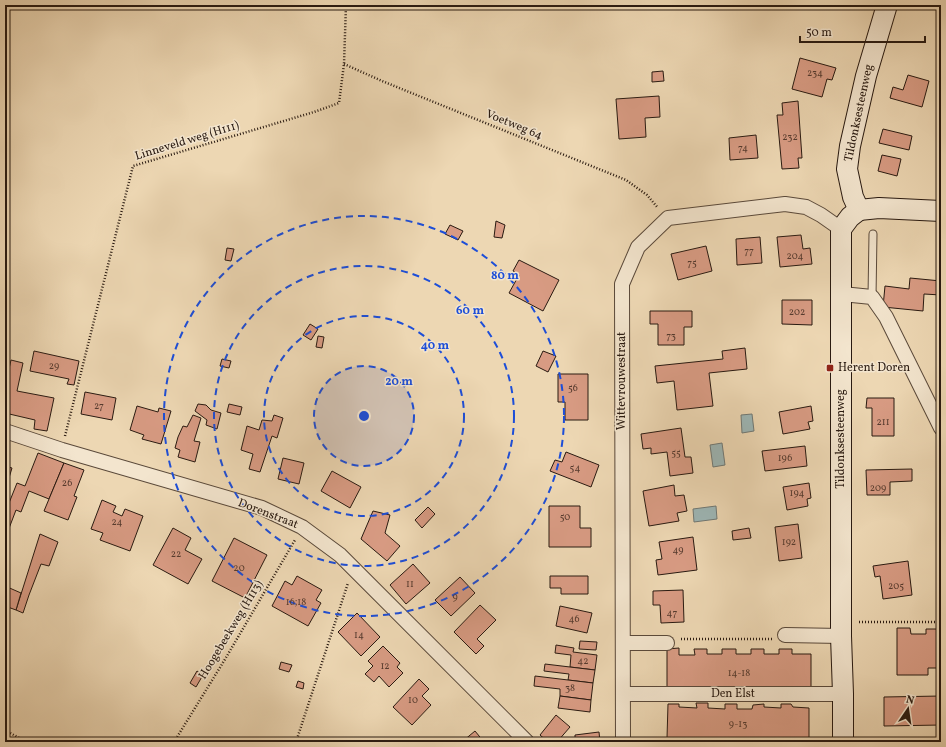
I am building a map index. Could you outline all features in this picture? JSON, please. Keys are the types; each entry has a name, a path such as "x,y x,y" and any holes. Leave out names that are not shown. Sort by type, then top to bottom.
{"street":[{"name":"Tildonksesteenweg","path":"859,210 852,197 847,169 850,146 866,76 887,5"},
{"path":"668,218 785,204 806,207 821,214 841,229 850,217 859,210 879,208 941,211"},
{"name":"Wittevrouwestraat","path":"623,742 621,463 622,284 638,247 668,218"},
{"name":"Tildonksesteenweg","path":"841,229 841,629 843,742"},
{"path":"842,294 872,296 886,317 941,428"},
{"name":"Dorenstraat","path":"5,430 62,450 262,508 302,526 340,555 353,567 527,742"},
{"path":"785,635 841,629"},
{"path":"623,643 667,643"},
{"name":"Den Elst","path":"623,694 843,694"}],"lane":[{"path":"872,296 873,234"}],"path":[{"name":"Linneveld weg (H111)","path":"62,450 133,166 314,112 339,103 344,64 346,5"},
{"name":"Voetweg 64","path":"344,64 382,81 626,180 647,195 668,218"},
{"name":"Hoogebeekweg (H113)","path":"174,742 224,661 302,526"},
{"path":"296,742 353,567"},
{"path":"841,629 941,622"},
{"path":"667,643 669,639 783,639 785,635"},
{"path":"5,730 26,742"}],"water":[{"path":"752,414 754,431 742,433 741,415"},
{"path":"722,443 725,465 713,467 710,445"},
{"path":"716,506 717,519 694,522 693,509"}],"building":[{"path":"800,58 836,68 832,80 827,79 822,97 792,89"},
{"path":"663,71 664,81 652,82 652,72"},
{"path":"908,75 929,81 922,107 890,98 893,87 903,90"},
{"path":"659,96 660,117 645,118 646,137 619,139 616,99"},
{"path":"798,101 802,158 798,158 799,168 782,169 777,115 783,115 782,103"},
{"path":"883,129 912,136 909,150 879,143"},
{"path":"756,135 758,158 730,160 729,138"},
{"path":"882,155 901,159 897,176 878,171"},
{"path":"496,221 505,225 502,238 494,237"},
{"path":"450,225 463,231 458,240 445,234"},
{"path":"801,235 803,249 810,248 812,264 780,267 777,237"},
{"path":"760,237 762,263 737,265 736,239"},
{"path":"706,246 712,271 678,280 671,254"},
{"path":"227,248 234,249 231,261 225,260"},
{"path":"519,260 559,280 543,311 509,293 519,275 513,271"},
{"path":"910,278 941,281 941,295 924,294 923,311 883,307 885,286 909,289"},
{"path":"782,300 812,300 812,325 782,324"},
{"path":"650,311 692,311 692,327 684,327 684,345 658,345 658,324 650,324"},
{"path":"310,324 318,329 311,340 303,335"},
{"path":"318,336 324,337 322,348 316,347"},
{"path":"745,348 747,369 709,373 713,406 677,410 674,381 657,383 655,366 723,359 722,351"},
{"path":"34,351 79,361 74,385 67,384 69,379 30,371"},
{"path":"543,351 556,356 548,372 536,366"},
{"path":"222,359 231,361 229,368 220,366"},
{"path":"11,360 23,363 17,391 54,398 47,431 34,429 35,420 5,413 5,387"},
{"path":"558,374 588,374 588,420 565,420 565,402 558,402"},
{"path":"937,379 941,379 941,401 937,401"},
{"path":"85,392 116,398 112,420 81,414"},
{"path":"867,398 894,398 894,436 872,436 872,408 866,408"},
{"path":"198,404 206,405 211,410 221,413 217,429 206,425 207,420 195,411"},
{"path":"229,404 242,407 240,415 227,412"},
{"path":"137,406 158,412 159,408 171,411 161,444 142,439 144,435 130,430"},
{"path":"811,406 813,421 808,422 810,429 783,434 779,412"},
{"path":"193,415 201,418 194,441 200,442 195,462 178,457 180,450 175,448 183,426 187,427"},
{"path":"274,415 283,418 277,438 272,436 260,472 249,469 253,454 241,450 247,426 259,430 262,420 272,421"},
{"path":"681,428 685,457 691,457 693,473 670,476 667,452 651,454 651,448 643,449 641,434"},
{"path":"805,446 807,466 765,471 762,451"},
{"path":"566,452 599,465 591,487 550,471 555,460 562,462"},
{"path":"38,453 64,463 49,499 29,491 21,512 16,510 8,531 5,530 5,513 17,483 25,486"},
{"path":"283,458 304,463 299,484 278,479"},
{"path":"64,463 84,470 74,496 77,497 68,520 44,511"},
{"path":"5,466 12,468 5,491"},
{"path":"912,469 912,481 890,482 890,495 867,495 866,470"},
{"path":"332,471 361,487 350,508 321,491"},
{"path":"809,483 811,498 807,499 808,506 787,510 783,487"},
{"path":"674,485 675,496 684,495 687,511 677,513 679,521 649,526 643,491"},
{"path":"102,500 116,506 113,512 122,516 125,509 143,516 130,551 100,540 103,533 91,529"},
{"path":"549,506 580,506 580,528 591,528 591,547 549,547"},
{"path":"428,507 435,514 422,528 415,520"},
{"path":"373,511 390,515 385,533 400,546 387,561 361,539"},
{"path":"798,524 802,558 779,561 775,527"},
{"path":"173,528 191,538 185,550 202,559 188,584 153,565"},
{"path":"749,528 751,538 733,540 732,531"},
{"path":"40,534 58,542 49,566 41,564 23,613 16,610"},
{"path":"693,537 697,570 658,575 656,560 662,559 659,542"},
{"path":"234,538 267,555 245,598 212,581"},
{"path":"908,561 912,595 883,599 880,576 875,577 873,566"},
{"path":"413,564 430,583 406,604 390,585"},
{"path":"297,576 322,590 316,600 321,603 308,626 272,606 285,581 292,585"},
{"path":"550,576 588,576 588,594 561,594 561,588 550,588"},
{"path":"460,577 475,593 451,616 435,600"},
{"path":"5,586 21,593 16,610 5,606"},
{"path":"683,590 684,622 661,623 660,605 653,605 653,591"},
{"path":"480,605 496,620 477,639 484,646 476,654 454,632"},
{"path":"560,606 592,613 587,633 556,626"},
{"path":"357,613 380,637 361,656 338,632"},
{"path":"897,628 910,628 911,634 926,634 926,629 938,629 938,635 941,635 941,668 928,668 928,675 897,675"},
{"path":"580,641 597,642 596,650 579,649"},
{"path":"556,645 574,648 573,652 597,655 595,670 570,667 571,655 555,653"},
{"path":"383,646 400,663 397,667 403,673 389,687 379,676 374,682 365,674 373,666 368,661"},
{"path":"679,648 679,655 695,655 694,649 707,649 707,654 722,654 722,649 736,649 736,654 751,654 751,649 764,649 764,654 779,654 779,649 792,649 792,654 811,654 811,692 667,692 667,649"},
{"path":"281,662 292,665 289,672 279,669"},
{"path":"545,664 595,670 593,683 568,680 569,674 544,671"},
{"path":"197,671 203,675 196,687 190,683"},
{"path":"535,676 593,683 591,700 560,696 560,689 534,686"},
{"path":"419,679 429,689 422,696 431,705 412,725 393,707"},
{"path":"298,681 304,683 303,689 296,687"},
{"path":"560,696 591,700 590,712 558,708"},
{"path":"941,696 941,725 884,726 884,697"},
{"path":"696,703 708,703 708,708 725,709 725,704 737,704 737,709 752,709 753,705 764,704 764,707 781,708 781,704 791,704 793,707 809,708 809,742 681,742 680,738 667,738 668,704 679,704 679,707 697,708"},
{"path":"556,715 570,727 557,742 548,742 540,735"},
{"path":"475,731 484,742 454,742 459,737 463,741"},
{"path":"599,732 600,742 559,742 575,740 575,735"}],"place":[{"name":"Herent Doren","path":"830,368"}]}
